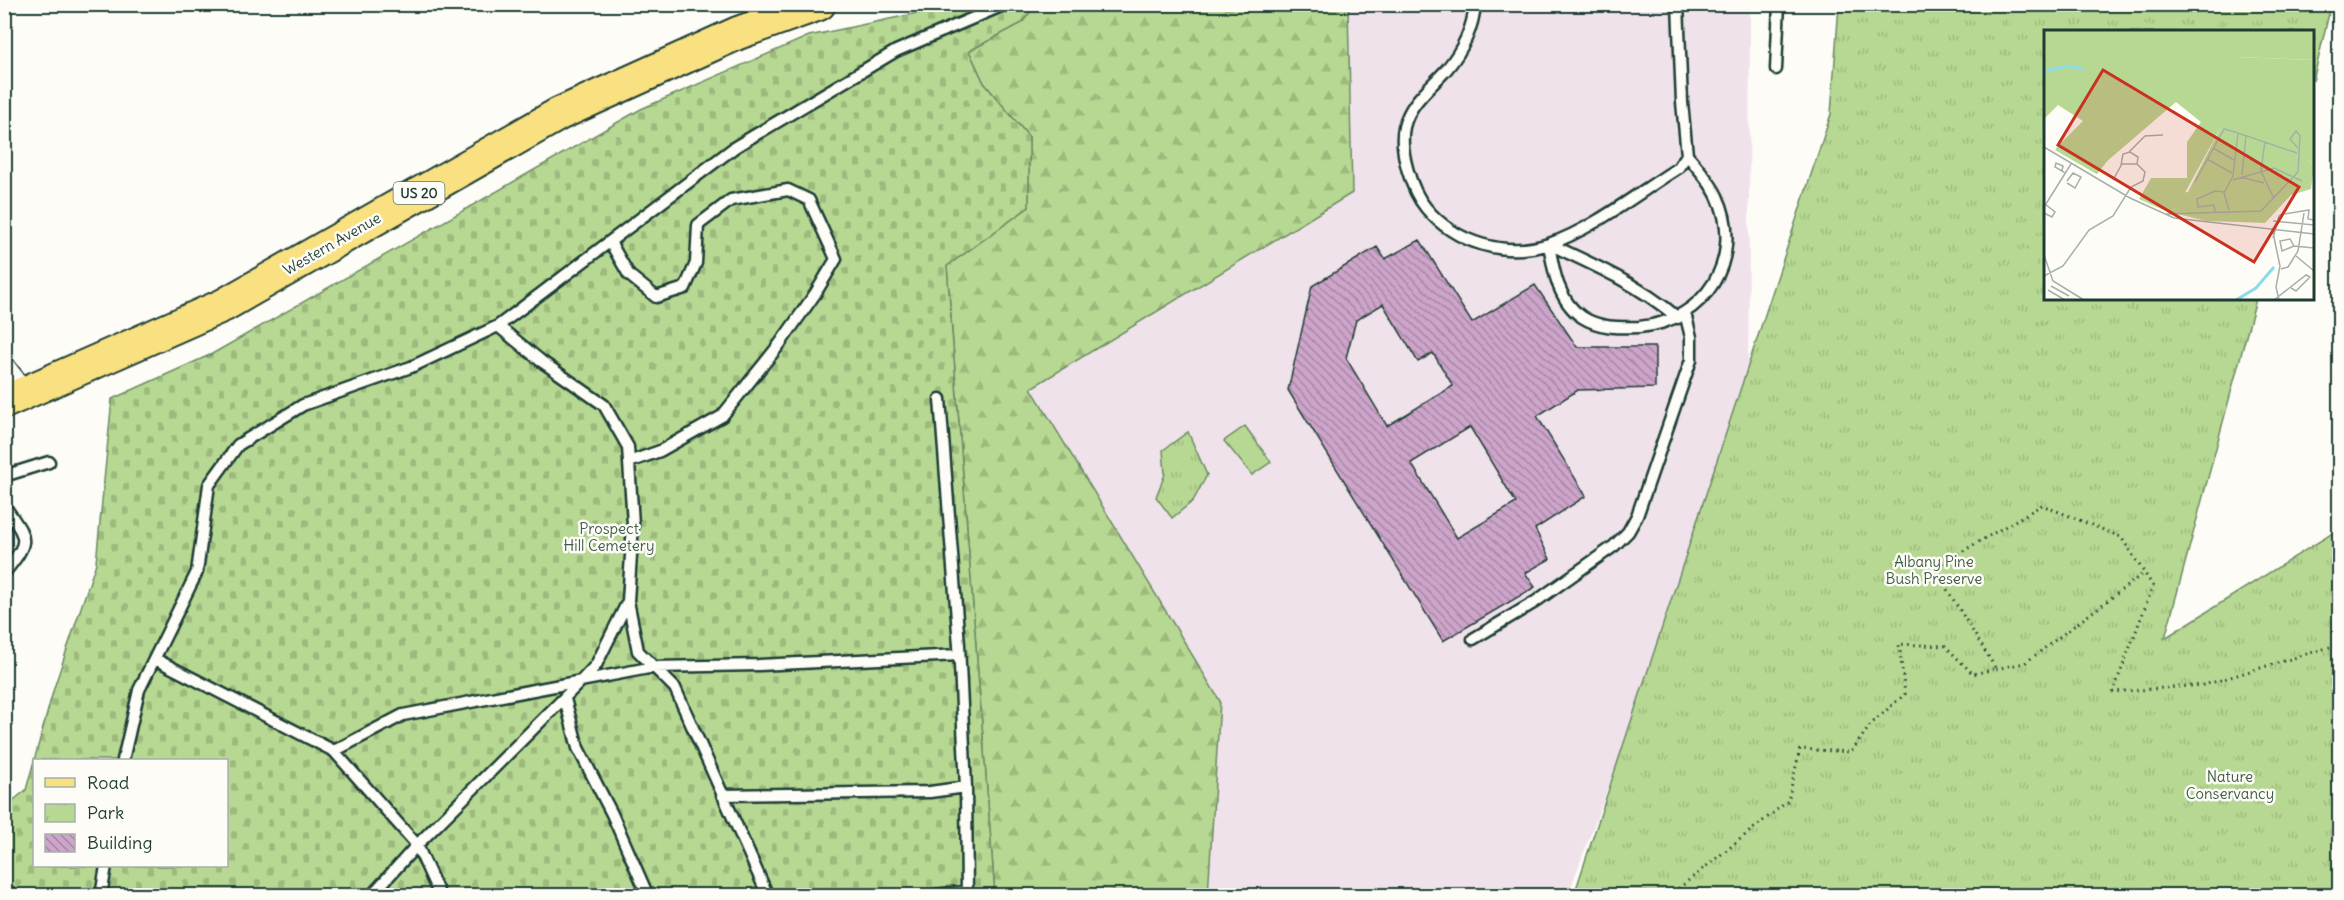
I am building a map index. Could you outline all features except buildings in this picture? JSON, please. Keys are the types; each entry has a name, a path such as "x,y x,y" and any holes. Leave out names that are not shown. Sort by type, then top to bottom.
{"main road":[{"name":"Western Avenue","path":"15,397 224,305 559,114 738,33 819,4"}],"street":[{"path":"4,366 15,397"}],"lane":[{"path":"123,759 139,690 197,572 209,485 238,445 303,405 411,367 498,326 735,147 896,51 1006,4"},
{"path":"1475,4 1465,45 1446,70 1414,102 1404,128 1406,170 1420,201 1438,222 1454,233 1486,247 1549,244 1586,225 1678,168 1687,155"},
{"path":"1549,244 1560,290 1580,316 1605,327 1655,326 1682,316 1697,304 1716,280 1726,256 1725,224 1718,197 1707,178 1687,155 1682,102 1678,4"},
{"path":"1776,69 1779,4"},
{"path":"610,242 629,275 656,297 685,288 696,264 698,225 731,200 788,190 809,200 836,259 815,294 778,345 722,416 660,451 629,462"},
{"path":"1473,639 1535,602 1614,546 1628,532 1637,516 1690,360 1691,337 1682,316 1613,273 1549,244"},
{"path":"498,326 541,361 604,405 628,447 633,524 628,601 638,651 675,688 768,896"},
{"path":"928,896 967,893 966,787 959,655 940,399"},
{"path":"4,476 49,462"},
{"path":"5,508 21,526 24,537 22,549 5,574"},
{"path":"371,896 417,845 565,699 596,664 628,601"},
{"path":"334,751 403,715 654,667 759,665 959,655"},
{"path":"155,659 334,751 417,845 440,896"},
{"path":"565,699 578,748 612,814 648,896"},
{"path":"722,795 930,792 966,787"},
{"path":"101,896 106,867"}],"path":[{"path":"1996,669 1934,568 2042,504 2121,537 2153,586 2113,692 2204,685 2340,644"},
{"path":"1669,896 1788,801 1800,749 1851,752 1872,723 1905,694 1899,644 1945,646 1973,674 2025,663 2145,573"}],"shaded area":[{"path":"1348,5 1750,5 1748,411 1568,895 1208,895 1220,701 1031,388 1352,193"}],"green space":[{"name":"Prospect Hill Cemetery","path":"956,5 1035,5 1022,23 969,51 984,83 1029,137 1029,207 947,266 995,895 5,896 5,807 26,790 33,765 33,867 228,867 228,759 34,759 54,688 96,563 112,399 212,354 641,109 809,36"},
{"path":"1035,5 1348,5 1352,193 1031,388 1220,701 1208,895 995,895 947,266 1029,207 1029,137 984,83 969,51 1022,23"},
{"name":"Albany Pine Bush Preserve","path":"1839,5 2331,5 2314,77 2314,30 2044,30 2044,300 2256,300 2165,638 2339,529 2339,895 1574,895 1831,114"},
{"path":"1245,426 1271,462 1252,475 1224,441"},
{"path":"1188,432 1207,475 1193,501 1172,518 1156,497 1165,474 1163,450"}],"park label":[{"name":"Nature Conservancy","path":"2230,786"}]}
